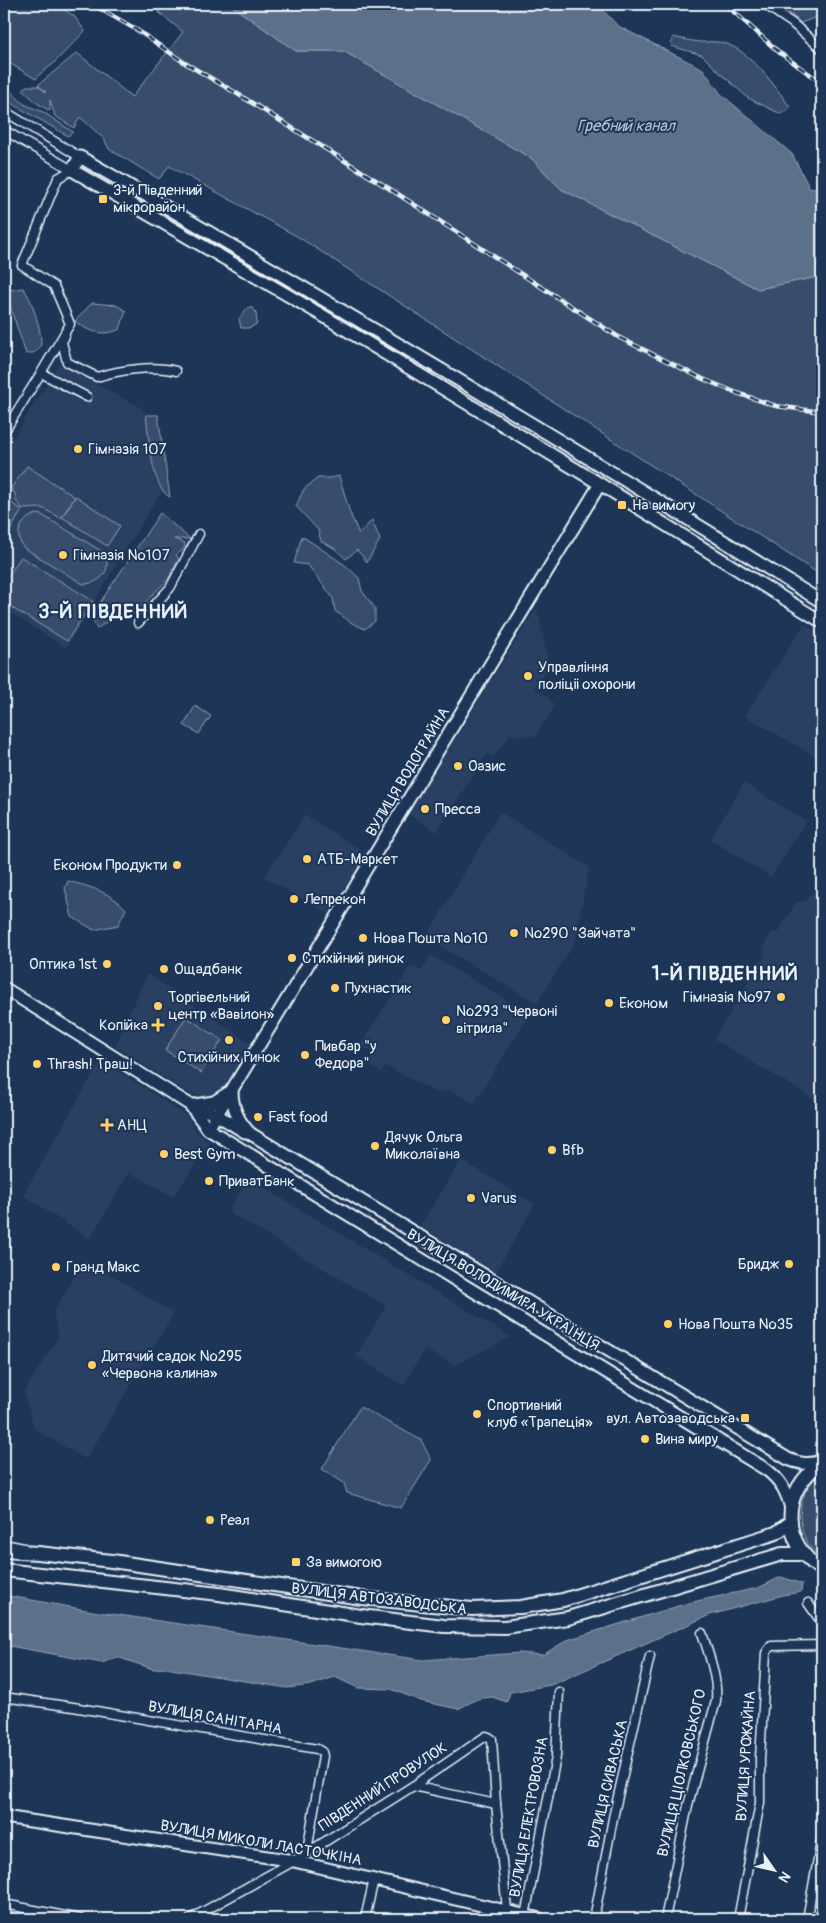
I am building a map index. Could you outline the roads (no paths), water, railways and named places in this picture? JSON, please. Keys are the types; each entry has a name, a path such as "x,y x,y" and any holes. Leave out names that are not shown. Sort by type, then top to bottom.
{"main road":[{"name":"ВУЛИЦЯ ВОЛОДИМИРА УКРАЇНЦЯ","path":"822,1462 802,1480 795,1494 791,1515 795,1539 803,1554 822,1570"},
{"name":"ВУЛИЦЯ АВТОЗАВОДСЬКА","path":"4,1551 112,1562 362,1598 472,1609 521,1607 563,1600 776,1533 791,1515"},
{"name":"ВУЛИЦЯ АВТОЗАВОДСЬКА","path":"4,1570 219,1594 361,1616 444,1626 505,1627 568,1618 782,1554 803,1554"},
{"path":"110,1581 112,1562"},
{"path":"361,1616 362,1598"}],"street":[{"path":"764,4 792,23 822,49"},
{"path":"4,111 328,301 608,469 822,602"},
{"path":"4,130 320,314 600,484 822,622"},
{"path":"80,157 72,170 58,178 22,265 54,286 70,324 62,342 67,362 97,377 112,373 160,368 176,371"},
{"path":"4,432 70,324"},
{"path":"41,373 87,397"},
{"name":"ВУЛИЦЯ ВОДОГРАЙНА","path":"208,1129 608,469"},
{"path":"138,623 170,588 199,534"},
{"name":"ВУЛИЦЯ ВОЛОДИМИРА УКРАЇНЦЯ","path":"4,988 190,1105 217,1115 251,1134 788,1460 799,1464 822,1462"},
{"path":"190,1105 214,1102 232,1090"},
{"path":"232,1090 232,1101 237,1116 244,1128 251,1134"},
{"name":"ВУЛИЦЯ ВОЛОДИМИРА УКРАЇНЦЯ","path":"190,1105 208,1129 766,1470 776,1477 784,1487 791,1515"},
{"name":"ВУЛИЦЯ АВТОЗАВОДСЬКА","path":"4,1544 38,1553"},
{"path":"822,1611 808,1603 822,1623"},
{"name":"ВУЛИЦЯ ЦІОЛКОВСЬКОГО","path":"665,1919 688,1805 716,1700 717,1689 710,1655 702,1633"},
{"name":"ВУЛИЦЯ УРОЖАЙНА","path":"738,1919 760,1803 759,1776 766,1653 771,1646 822,1645"},
{"name":"ВУЛИЦЯ СИВАСЬКА","path":"594,1919 613,1818 650,1656"},
{"name":"ВУЛИЦЯ ЕЛЕКТРОВОЗНА","path":"525,1916 556,1757 559,1692"},
{"name":"ВУЛИЦЯ САНІТАРНА","path":"4,1697 317,1749 322,1752 323,1756 307,1851"},
{"name":"ПІВДЕННИЙ ПРОВУЛОК","path":"190,1919 294,1861 307,1851 413,1786 486,1736 492,1739 496,1804"},
{"path":"413,1786 496,1804 507,1916"},
{"name":"ВУЛИЦЯ МИКОЛИ ЛАСТОЧКІНА","path":"4,1817 294,1861 374,1879 507,1916 525,1916 540,1919"},
{"path":"807,1919 822,1837"},
{"path":"365,1919 374,1879"},
{"path":"4,1904 80,1919"}],"water":[{"name":"Гребний канал","path":"229,4 597,4 618,26 703,69 721,94 792,154 810,189 822,185 822,276 758,289 561,189 531,158 343,51 296,51"},
{"path":"781,1577 802,1584 801,1592 783,1595 710,1615 551,1685 510,1692 507,1702 492,1697 477,1699 458,1709 421,1701 391,1689 358,1688 335,1677 311,1685 287,1688 165,1668 153,1669 117,1657 102,1663 4,1645 4,1595 92,1611 422,1660 520,1653 543,1655 567,1640 688,1603 758,1588"}],"railway":[{"path":"92,4 137,30 185,63 390,189 620,338 703,379 737,393 776,406 822,412"},
{"path":"725,4 780,53 822,83"}],"place":[{"name":"3-й Південний мікрорайон","path":"103,199"},
{"name":"Гімназія 107","path":"78,449"},
{"name":"На вимогу","path":"622,505"},
{"name":"Гімназія №107","path":"63,555"},
{"name":"Управлiння полiцii охорони","path":"528,676"},
{"name":"Оазис","path":"458,766"},
{"name":"Пресса","path":"425,809"},
{"name":"АТБ-Маркет","path":"307,859"},
{"name":"Економ Продукти","path":"177,865"},
{"name":"Лепрекон","path":"294,899"},
{"name":"№290 \"Зайчата\"","path":"514,933"},
{"name":"Нова Пошта №10","path":"363,938"},
{"name":"Стихійний ринок","path":"292,958"},
{"name":"Оптика 1st","path":"107,964"},
{"name":"Ощадбанк","path":"164,969"},
{"name":"Пухнастик","path":"335,988"},
{"name":"Гімназія №97","path":"781,997"},
{"name":"Економ","path":"609,1003"},
{"name":"Торгівельний центр «Вавілон»","path":"158,1006"},
{"name":"№293 \"Червоні вітрила\"","path":"446,1020"},
{"name":"Копійка","path":"158,1025"},
{"name":"Стихійних Ринок","path":"229,1040"},
{"name":"Пивбар \"у Федора\"","path":"305,1055"},
{"name":"Thrash! Траш!","path":"37,1064"},
{"name":"Fast food","path":"258,1117"},
{"name":"АНЦ","path":"107,1125"},
{"name":"Дячук Ольга Миколаївна","path":"375,1146"},
{"name":"Bfb","path":"552,1150"},
{"name":"Best Gym","path":"164,1154"},
{"name":"ПриватБанк","path":"209,1181"},
{"name":"Varus","path":"471,1198"},
{"name":"Бридж","path":"789,1264"},
{"name":"Гранд Макс","path":"56,1267"},
{"name":"Нова Пошта №35","path":"668,1324"},
{"name":"Дитячий садок №295 «Червона калина»","path":"92,1365"},
{"name":"Спортивний клуб «Трапеція»","path":"477,1414"},
{"name":"вул. Автозаводська","path":"745,1418"},
{"name":"Вина миру","path":"645,1439"},
{"name":"Реал","path":"210,1520"},
{"name":"За вимогою","path":"296,1562"}],"district":[{"name":"3-Й ПІВДЕННИЙ","path":"113,611"},
{"name":"1-Й ПІВДЕННИЙ","path":"725,973"}]}
